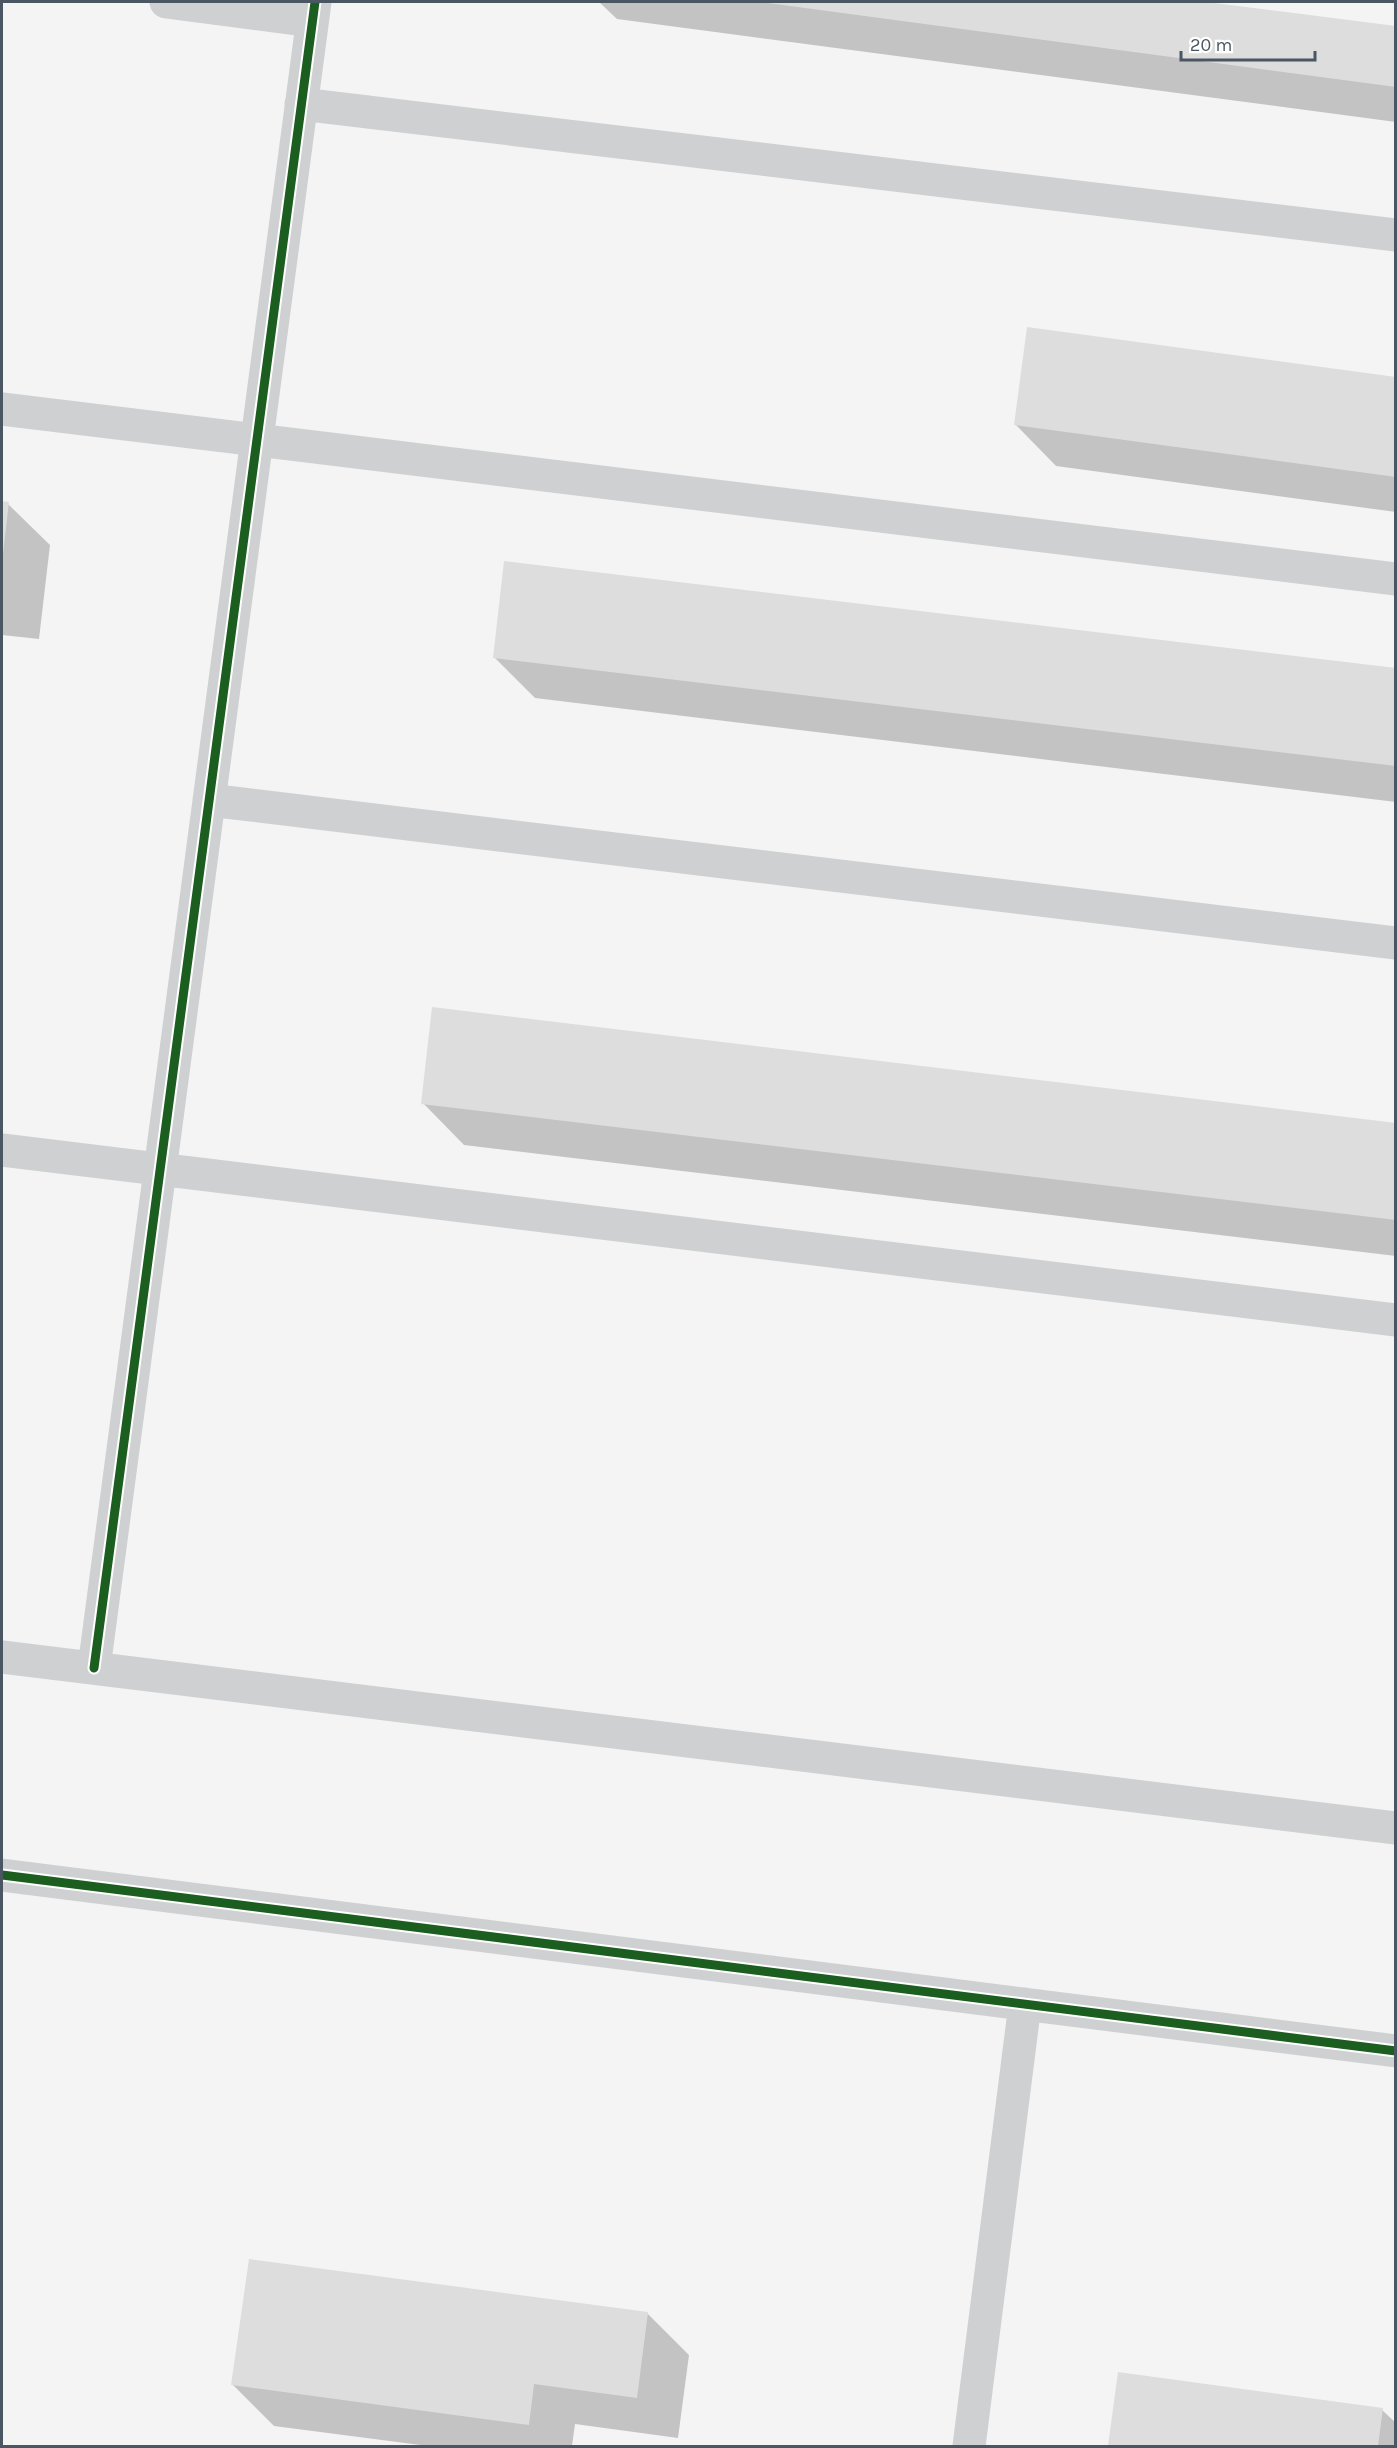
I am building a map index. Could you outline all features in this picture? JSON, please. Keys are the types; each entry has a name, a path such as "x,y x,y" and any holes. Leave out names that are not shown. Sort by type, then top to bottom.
{"street":[{"path":"94,1668 313,11 165,2"},
{"path":"302,104 1395,235"},
{"path":"2,410 1395,579"},
{"path":"209,800 1395,943"},
{"path":"2,1150 1395,1320"},
{"path":"2,1657 1395,1828"},
{"path":"2,1875 1395,2051"},
{"path":"969,2446 1025,2004"}],"building":[{"path":"760,2 1206,2 1396,26 1396,87"},
{"path":"1027,327 1396,377 1396,477 1014,425"},
{"path":"2,501 9,502 3,554 2,554"},
{"path":"504,561 1396,668 1396,766 493,658"},
{"path":"432,1007 1396,1123 1396,1220 421,1104"},
{"path":"249,2259 648,2312 637,2398 534,2384 529,2425 231,2385"},
{"path":"1118,2372 1383,2408 1378,2446 1108,2446"}],"cycle path":[{"path":"94,1668 315,2"},
{"path":"2,1875 1396,2051"}]}
